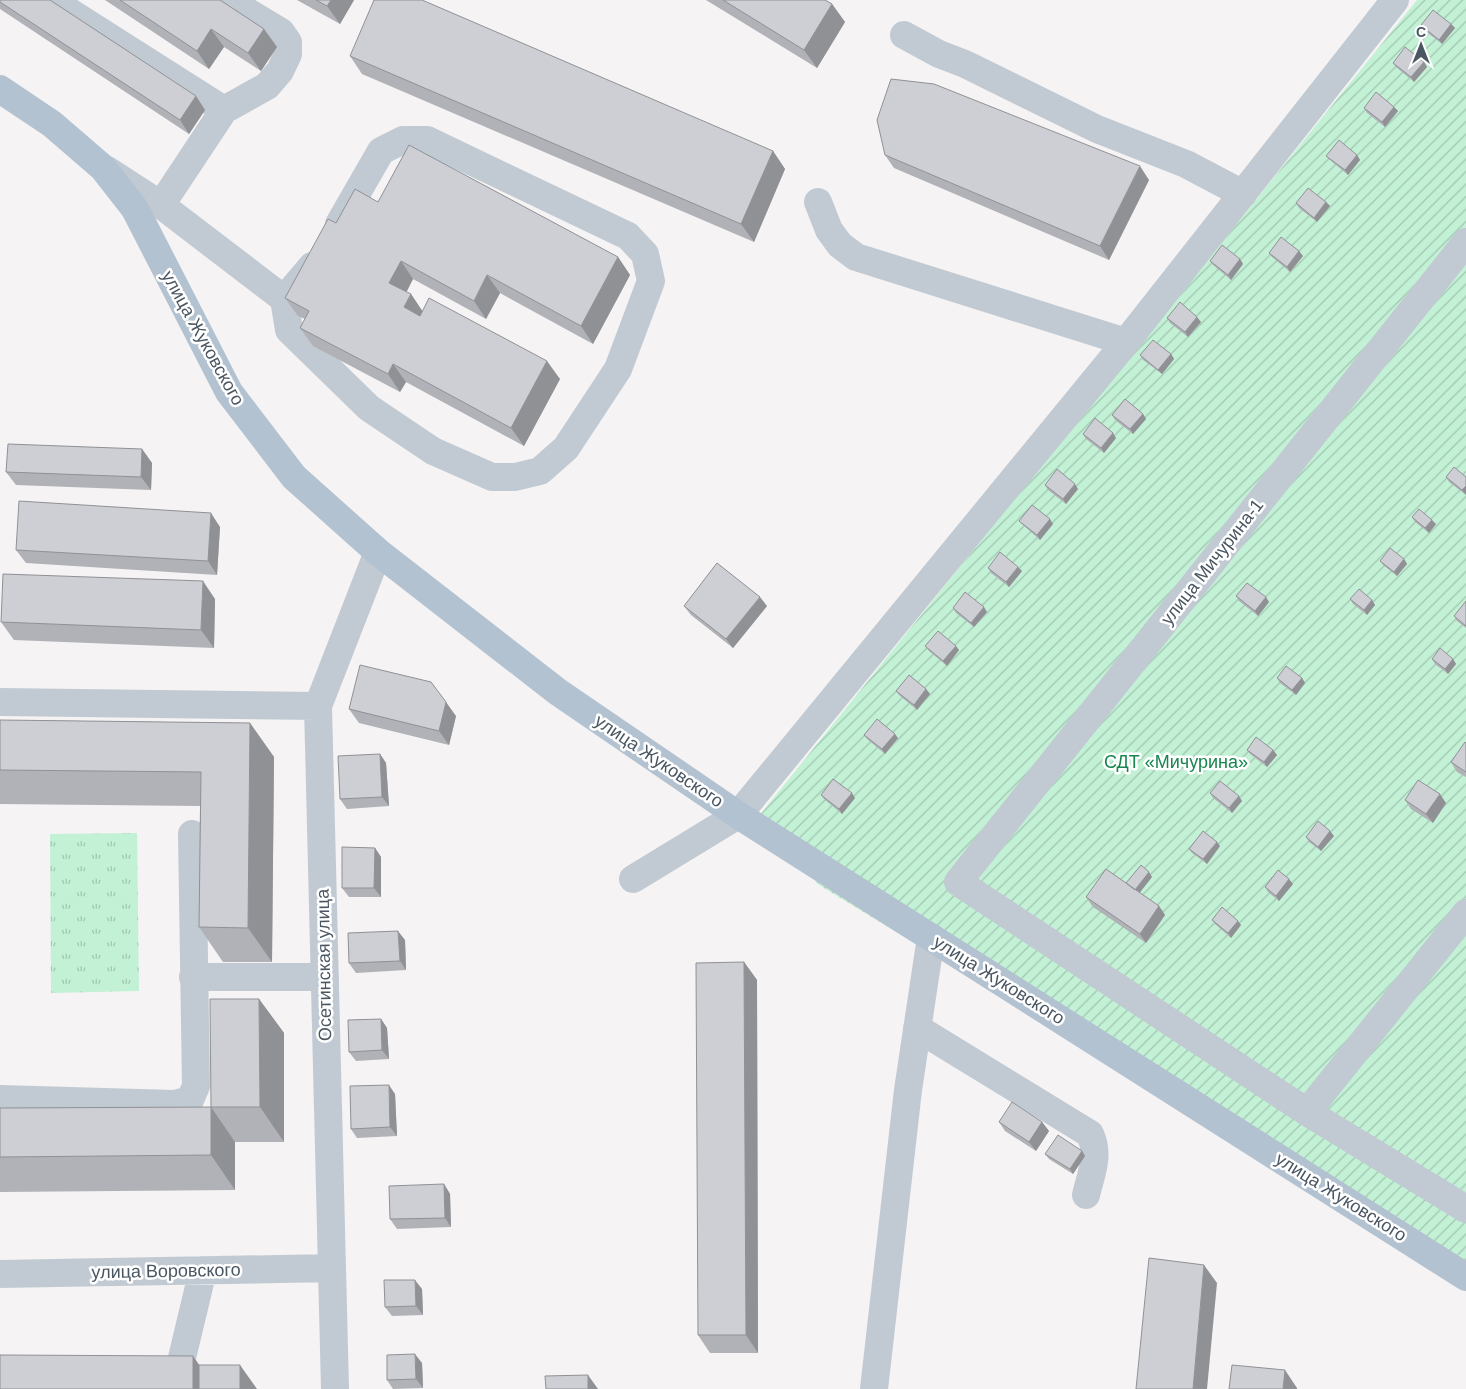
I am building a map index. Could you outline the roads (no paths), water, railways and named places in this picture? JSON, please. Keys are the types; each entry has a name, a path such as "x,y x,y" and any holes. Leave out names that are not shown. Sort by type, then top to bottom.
{"main road":[{"name":"улица Жуковского","path":"0,89 52,124 103,168 135,209 229,392 294,477 378,552 558,692 738,814 1466,1276"}],"street":[{"path":"51,0 224,110"},
{"path":"161,205 224,110 267,86 280,71 288,54 288,42 281,32 228,0"},
{"path":"633,879 738,814 1126,342 1396,0"},
{"path":"904,35 939,54 965,64 1097,128 1186,164 1243,194"},
{"path":"103,168 161,205 284,299 289,330 369,408 433,451 492,477 515,477 540,471 566,448 618,370 651,281 645,254 628,236 427,140 403,140 381,151 321,255 284,299"},
{"path":"818,202 829,230 840,245 856,256 1126,342"},
{"name":"улица Мичурина-1","path":"1307,1112 958,882 1466,242"},
{"name":"Осетинская улица","path":"335,1389 318,706 378,552"},
{"path":"0,702 318,706"},
{"path":"0,1099 174,1104 190,1100 196,1086 192,834"},
{"path":"1466,913 1307,1112 1466,1209"},
{"path":"874,1389 908,1090 931,937"},
{"path":"193,978 325,978"},
{"path":"917,1028 1090,1134 1095,1144 1096,1154 1086,1195"},
{"name":"улица Воровского","path":"0,1274 332,1268"},
{"path":"133,1374 172,1372 181,1362 203,1270"}],"park label":[{"name":"СДТ «Мичурина»","path":"1176,762"}]}
